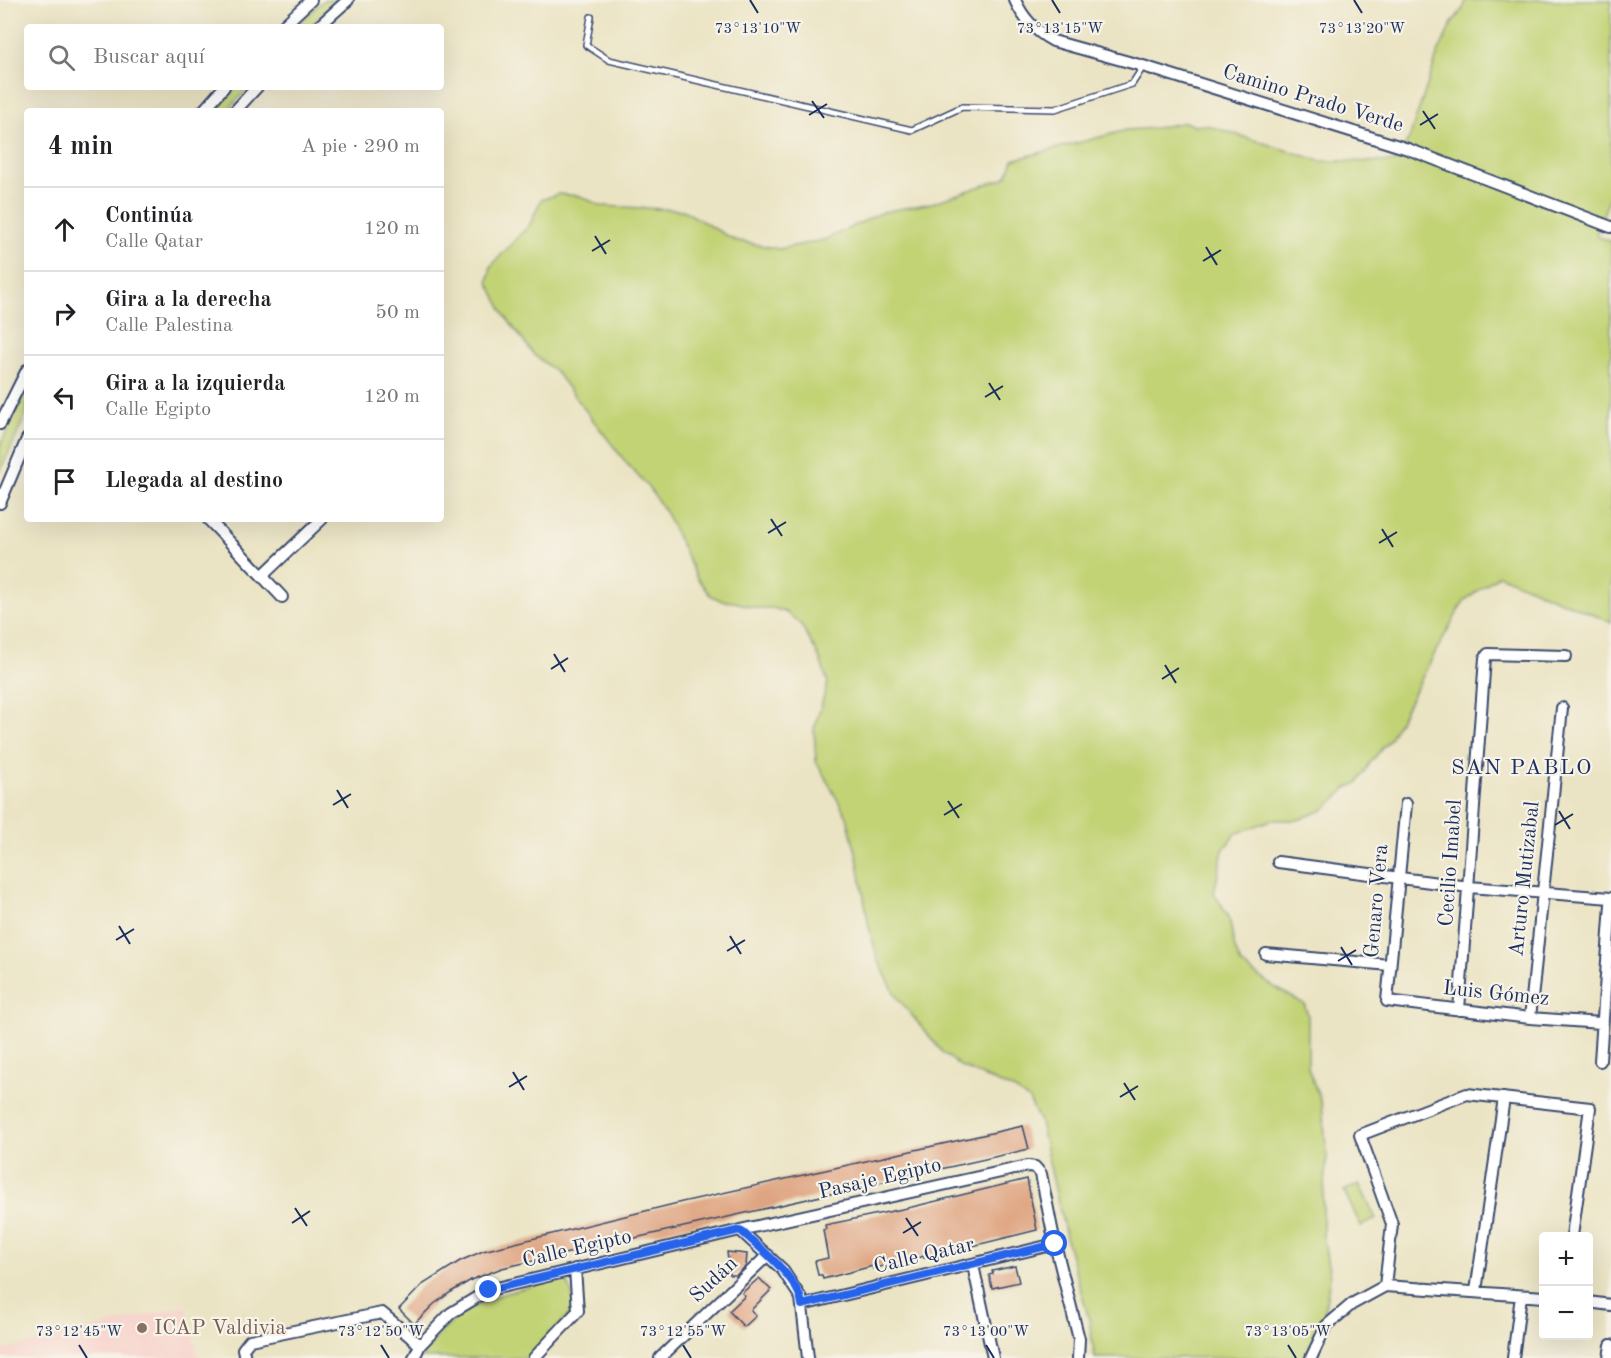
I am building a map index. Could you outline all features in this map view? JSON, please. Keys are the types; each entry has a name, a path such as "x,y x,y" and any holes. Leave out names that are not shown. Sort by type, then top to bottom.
{"street":[{"path":"285,24 311,0"},
{"path":"321,24 348,0"},
{"name":"Camino Prado Verde","path":"1014,0 1026,20 1053,41 1143,66 1408,149 1611,227"},
{"path":"205,108 221,90"},
{"path":"238,108 254,90"},
{"path":"0,424 24,376"},
{"path":"0,503 24,446"},
{"path":"212,522 282,597"},
{"path":"262,576 319,522"},
{"name":"Cecilio Imabel","path":"1459,1010 1485,658 1488,654 1566,656"},
{"name":"Arturo Mutizabal","path":"1530,1018 1562,708"},
{"name":"Genaro Vera","path":"1387,1001 1406,804"},
{"path":"1278,862 1469,887 1611,898"},
{"path":"1600,1061 1611,904"},
{"path":"1266,954 1390,965"},
{"name":"Luis Gómez","path":"1387,1001 1530,1018 1601,1023"},
{"path":"1385,1286 1392,1224 1360,1135 1467,1094 1590,1108 1573,1232"},
{"path":"1476,1291 1504,1098"},
{"name":"Pasaje Egipto","path":"740,1230 1028,1166 1035,1167 1041,1174 1055,1244"},
{"path":"740,1230 783,1269 801,1298 808,1358"},
{"name":"Calle Egipto","path":"414,1358 420,1345 451,1313 489,1290 740,1230"},
{"path":"1055,1244 1079,1340 1078,1358"},
{"name":"Calle Qatar","path":"802,1305 1055,1244"},
{"name":"Sudán","path":"660,1358 768,1255"},
{"path":"973,1264 993,1358"},
{"path":"534,1358 578,1311 575,1269"},
{"path":"1311,1358 1326,1326 1352,1304 1385,1286 1539,1297"},
{"path":"1513,1358 1521,1296"},
{"path":"1593,1303 1611,1305"},
{"path":"245,1358 243,1349 250,1340 382,1313 420,1345"},
{"path":"1609,1358 1611,1345"}],"lane":[{"path":"591,17 585,45 609,60 912,130 962,107 1055,109 1132,84 1143,66"}],"shaded area":[{"name":"ICAP Valdivia","path":"186,1306 198,1358 0,1358 0,1351"}],"green space":[{"path":"324,0 339,0 312,24 297,24"},
{"path":"1466,0 1611,0 1611,192 1596,236 1611,241 1611,622 1499,575 1464,601 1389,740 1370,763 1358,783 1347,788 1325,809 1298,820 1271,820 1235,834 1223,850 1214,893 1229,917 1235,949 1241,964 1304,1004 1308,1015 1308,1068 1322,1105 1327,1155 1323,1198 1323,1236 1330,1277 1323,1322 1303,1358 1095,1358 1089,1319 1068,1246 1040,1122 1029,1100 1015,1090 962,1067 943,1053 896,996 878,960 869,927 857,857 847,817 816,761 814,729 828,683 820,659 800,623 785,612 773,608 756,608 722,601 710,595 697,578 666,513 650,489 628,465 555,371 534,355 505,316 488,282 491,266 530,224 541,200 558,194 580,196 601,206 683,210 734,240 779,249 824,240 883,212 932,203 1002,179 1007,176 1013,160 1127,130 1156,128 1185,122 1194,126 1206,125 1321,161 1395,162 1409,139 1438,53"},
{"path":"232,90 246,90 230,108 216,108"},
{"path":"24,394 24,419 0,472 0,446"},
{"path":"1359,1184 1376,1219 1361,1226 1344,1191"},
{"path":"566,1278 574,1300 574,1310 528,1358 421,1358 436,1338 467,1311 502,1295"}],"building":[{"path":"1023,1126 1029,1149 502,1268 471,1280 451,1292 434,1304 414,1324 399,1309 422,1285 460,1261 483,1251 682,1202"},
{"path":"1027,1179 1037,1230 924,1258 924,1256 907,1261 907,1259 873,1269 873,1266 823,1279 822,1275 818,1275 815,1261 828,1258 823,1230 826,1229 825,1225"},
{"path":"727,1252 747,1254 746,1266 736,1275 730,1275"},
{"path":"1015,1266 1019,1282 992,1288 989,1275 993,1274 992,1271"},
{"path":"759,1278 771,1290 751,1310 756,1316 744,1327 729,1311 745,1296 742,1293"}],"place":[{"name":"ICAP Valdivia","path":"142,1328"}],"district":[{"name":"SAN PABLO","path":"1522,768"}],"route":[{"path":"489,1290 740,1230 783,1269 801,1298 802,1305 1055,1244"}]}
